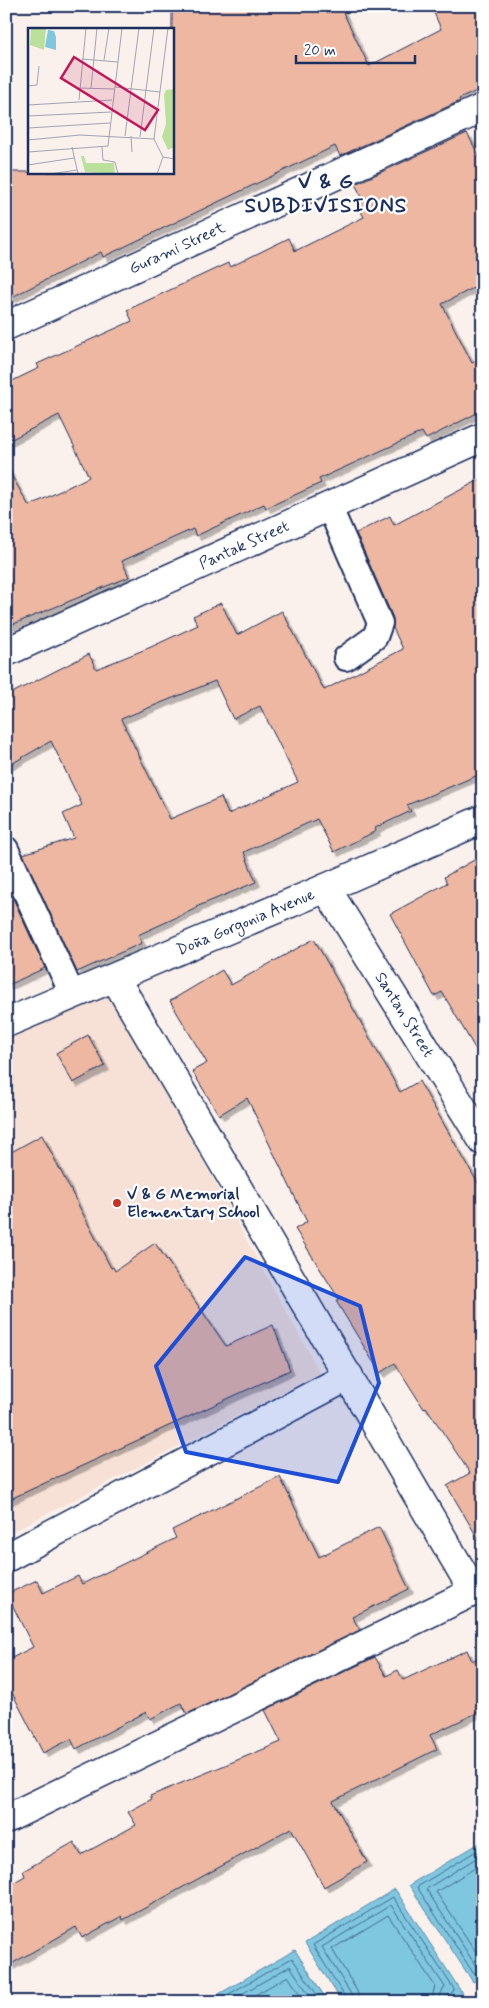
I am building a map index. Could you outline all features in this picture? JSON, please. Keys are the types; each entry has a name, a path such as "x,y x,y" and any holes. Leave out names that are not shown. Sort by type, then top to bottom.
{"street":[{"name":"Gurami Street","path":"6,326 483,108"},
{"name":"Pantak Street","path":"6,652 483,437"},
{"name":"Doña Gorgonia Avenue","path":"6,1023 326,888 483,819"},
{"name":"Santan Street","path":"326,888 483,1140"},
{"path":"6,1818 478,1589 349,1376 114,978"},
{"path":"6,1558 349,1376"}],"lane":[{"path":"329,506 380,623 375,638 346,658"},
{"path":"6,849 72,994"}],"highlighted area":[{"path":"245,1257 360,1306 379,1383 338,1482 186,1452 156,1366"}],"shaded area":[{"name":"V & G Memorial Elementary School","path":"109,990 320,1373 6,1535 6,1034"}],"water":[{"path":"483,1841 483,1977 473,1982 409,1885"},
{"path":"395,1889 462,1993 447,2002 342,2002 305,1943"},
{"path":"295,1950 328,2002 205,2002"}],"building":[{"path":"172,6 340,6 369,66 441,29 431,6 483,6 483,88 459,99 460,101 340,156 335,146 103,257 101,252 6,300 6,172 28,172 28,174 174,174 174,28 172,28"},
{"path":"467,133 483,164 483,283 442,304 472,363 483,356 483,410 426,439 422,432 319,479 321,483 266,508 264,504 196,536 193,529 122,561 129,577 6,627 6,466 29,506 89,477 59,415 6,442 6,384 39,368 37,364 132,321 127,310 228,263 230,267 289,238 295,251 364,217 357,205 364,201 355,184"},
{"path":"483,478 483,773 407,805 411,811 375,828 376,831 334,852 317,819 244,852 256,882 196,907 138,935 142,943 77,972 23,854 74,838 63,814 82,805 51,741 6,767 6,696 89,654 96,669 151,647 198,625 193,616 221,603 237,635 282,611 324,690 403,649 393,628 393,618 356,533 390,516 394,525","holes":["215,681 233,719 260,706 298,782 228,814 221,797 170,819 121,719"]},
{"path":"483,855 483,1062 442,992 434,996 390,914 447,883 444,877"},
{"path":"6,883 45,968 6,986"},
{"path":"314,939 400,1092 419,1081 483,1192 483,1547 447,1486 470,1473 426,1407 424,1409 395,1363 380,1373 336,1301 339,1299 295,1229 307,1222 247,1098 219,1115 192,1071 207,1063 170,1001 222,970 231,985"},
{"path":"88,1035 105,1066 73,1083 56,1053"},
{"path":"42,1135 111,1268 113,1267 115,1271 155,1243 226,1346 273,1325 290,1370 6,1501 6,1155"},
{"path":"280,1477 319,1557 379,1527 409,1589 352,1617 360,1630 187,1714 181,1703 150,1719 146,1712 76,1749 71,1739 43,1753 6,1681 6,1661 33,1647 7,1594 37,1580 43,1593 78,1576 82,1584 176,1538 172,1530"},
{"path":"467,1650 472,1661 483,1655 483,1710 430,1735 437,1749 333,1801 367,1862 324,1887 291,1828 123,1920 122,1916 82,1938 76,1927 6,1967 6,1887 25,1876 23,1871 74,1842 81,1855 136,1825 128,1812 152,1799 150,1796 281,1742 265,1710 375,1657 386,1676 398,1670 403,1680"}],"place":[{"name":"V & G Memorial Elementary School","path":"117,1203"}],"district":[{"name":"V & G SUBDIVISIONS","path":"326,194"}]}
